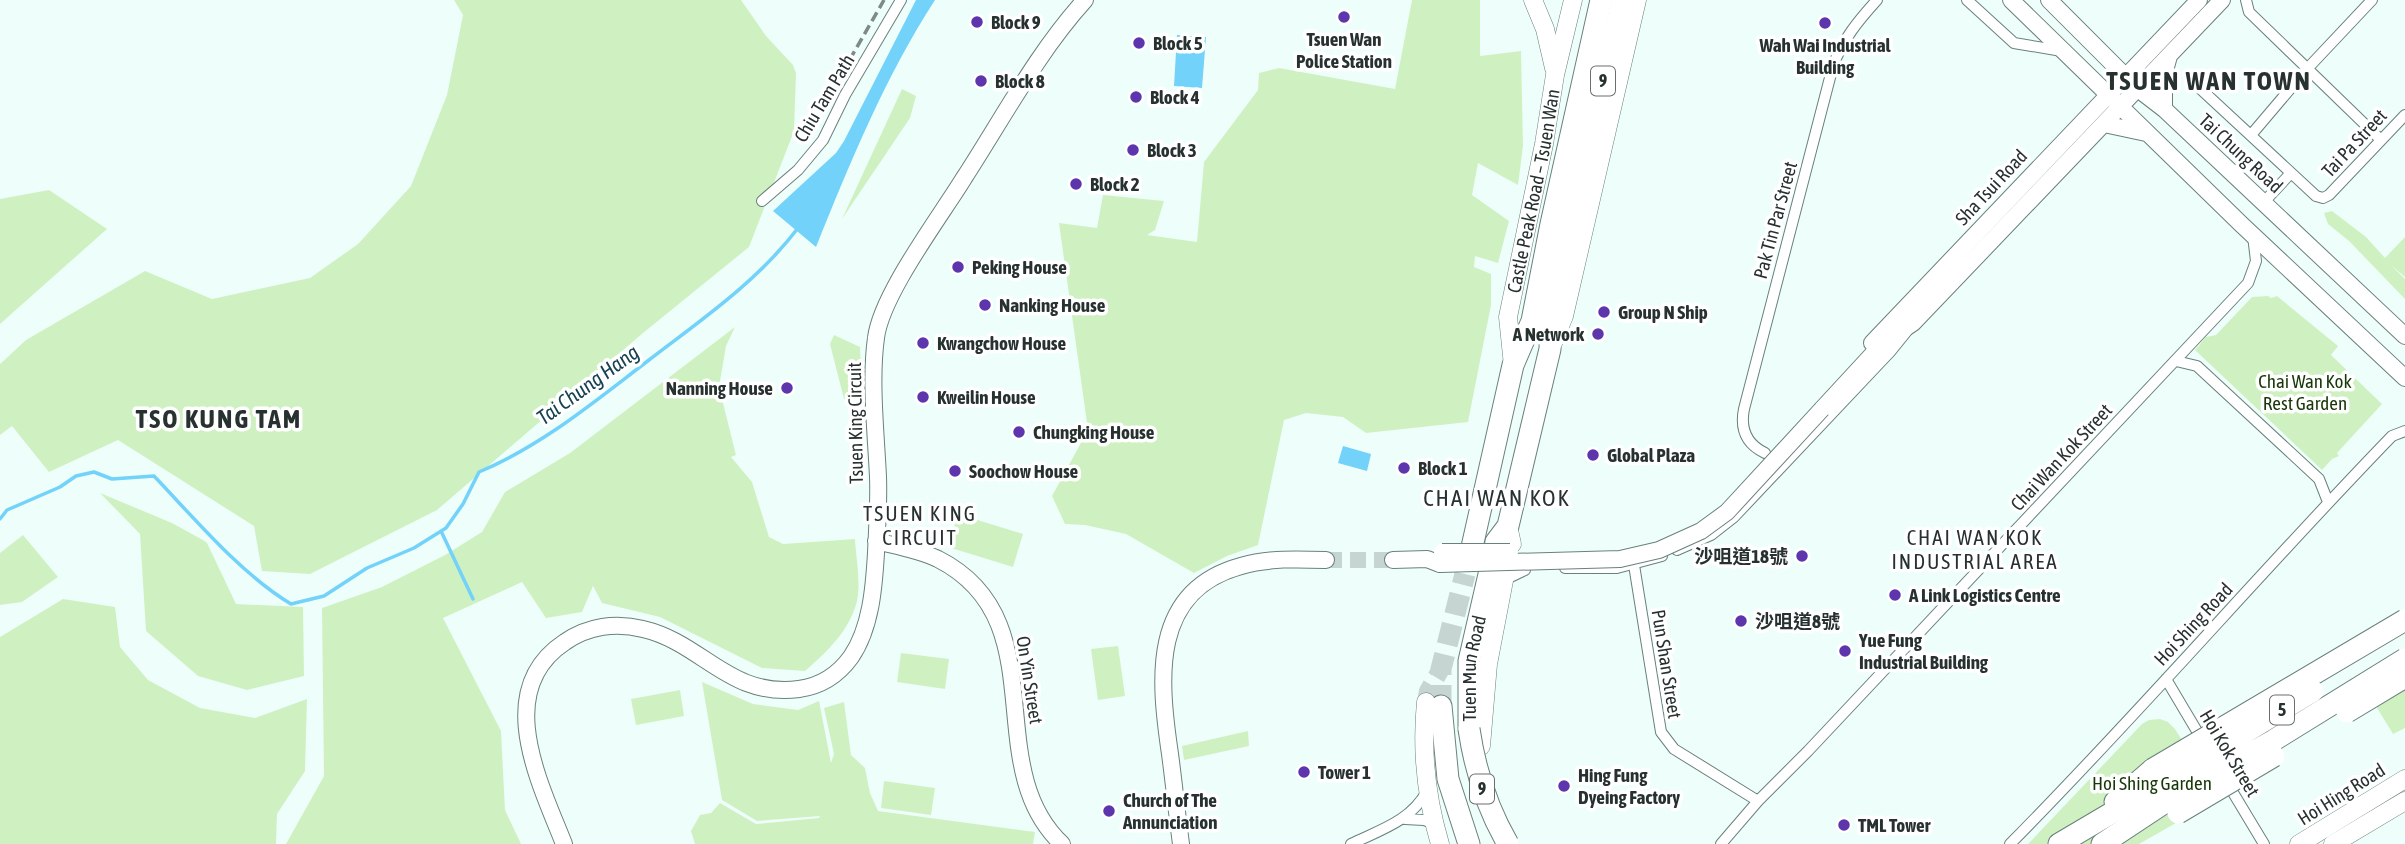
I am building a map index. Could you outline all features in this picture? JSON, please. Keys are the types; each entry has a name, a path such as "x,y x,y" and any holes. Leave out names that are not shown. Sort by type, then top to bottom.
{"highway":[{"name":"9","path":"1505,539 1550,349 1551,314 1560,273 1601,0"},
{"name":"9","path":"1513,365 1532,321 1578,143 1631,5"},
{"name":"Castle Peak Road – Tsuen Wan","path":"1472,547 1513,365"},
{"name":"Tuen Mun Road","path":"1500,573 1469,661 1469,729 1481,787 1508,844"},
{"path":"2087,827 2153,769 2405,620"},
{"name":"5","path":"2059,844 2405,635"},
{"name":"5","path":"2102,844 2157,806 2274,740 2405,659"},
{"path":"2114,844 2178,813 2405,677"},
{"name":"Tuen Mun Road","path":"1433,704 1448,779 1469,844"}],"main road":[{"path":"1533,0 1545,29 1555,75"},
{"name":"Castle Peak Road – Tsuen Wan","path":"1513,365 1508,317 1544,144 1555,75 1573,0"},
{"path":"1550,349 1566,308 1631,5"},
{"path":"1481,746 1500,573"},
{"path":"1433,704 1423,758 1433,823 1440,844"},
{"name":"Hoi Hing Road","path":"2299,844 2405,779"},
{"name":"Hoi Hing Road","path":"2333,844 2405,801"}],"street":[{"name":"Chiu Tam Path","path":"762,201 798,170 823,140 845,95 901,0"},
{"name":"Tsuen King Circuit","path":"564,844 534,766 526,725 531,687 541,665 560,645 597,627 626,625 666,637 734,678 763,690 783,691 806,688 826,681 842,668 853,654 872,601 878,482 874,414 875,349 880,321 904,273 1011,104 1085,0"},
{"name":"Pak Tin Par Street","path":"1765,453 1753,445 1744,432 1744,409 1833,66 1840,46 1877,0"},
{"path":"1967,0 2014,43 2066,52"},
{"path":"2011,0 2253,236 2405,378"},
{"name":"Tai Chung Road","path":"2049,0 2138,89 2164,109 2405,336"},
{"name":"Sha Tsui Road","path":"1393,560 1619,550 1658,542 1695,526 1723,506 1879,342 2091,112 2102,88 2126,75 2199,0"},
{"path":"2164,109 2161,71 2169,55 2222,0"},
{"path":"2246,0 2249,12 2381,140"},
{"path":"2251,135 2307,69 2372,0"},
{"name":"Sha Tsui Road","path":"1565,568 1618,568 1634,565 1699,541 1734,517 1787,458 1891,352 1913,323 2121,106 2161,71"},
{"path":"2192,81 2290,174 2263,203"},
{"name":"Tai Pa Street","path":"2290,174 2316,196 2323,198 2329,195 2405,115"},
{"path":"2104,124 2147,133"},
{"name":"Chai Wan Kok Street","path":"1721,844 1758,801 2248,283 2256,261 2253,236"},
{"name":"Sha Tsui Road","path":"1879,342 1913,323"},
{"path":"2176,361 2197,366 2319,479 2328,502"},
{"name":"Hoi Shing Road","path":"2010,844 2166,680 2328,502 2392,436 2405,431"},
{"name":"On Yin Street","path":"876,541 937,559 961,574 990,603 1009,654 1018,739 1025,776 1045,824 1062,844"},
{"path":"1181,844 1162,688 1165,650 1176,615 1188,597 1204,583 1239,566 1268,561 1326,560"},
{"name":"Pun Shan Street","path":"1634,565 1661,732 1674,749 1758,801"},
{"path":"1500,573 1525,570"},
{"name":"Hoi Kok Street","path":"2166,680 2264,844"},
{"path":"1351,844 1405,819 1420,805 1427,791"},
{"path":"1405,819 1433,823"}],"green space":[{"path":"454,0 741,0 766,36 793,65 796,73 794,131 749,247 643,333 437,510 310,574 262,571 254,526 118,440 49,472 12,426 0,435 0,364 26,340 145,271 212,299 310,278 358,244 411,186 447,95 463,15"},
{"path":"1412,0 1480,0 1480,56 1521,51 1523,146 1518,185 1478,163 1472,195 1509,221 1498,263 1475,256 1474,267 1491,274 1491,305 1468,422 1366,433 1343,417 1306,413 1284,420 1258,545 1227,556 1194,573 1126,534 1085,525 1065,524 1052,496 1088,430 1059,223 1097,228 1103,195 1164,201 1155,230 1147,235 1197,242 1204,162 1258,90 1259,73 1279,68 1395,89"},
{"path":"902,89 916,96 910,118 842,219"},
{"path":"49,190 107,229 0,324 0,199"},
{"path":"2332,211 2366,237 2385,258 2405,237 2405,277 2391,265 2405,279 2405,299 2349,241 2328,224 2324,213"},
{"name":"Chai Wan Kok Rest Garden","path":"2277,296 2338,346 2331,355 2382,404 2337,453 2339,456 2332,459 2322,470 2195,350 2206,337 2216,335 2252,297"},
{"path":"735,327 726,346 719,387 736,455 731,457 752,482 769,537 783,544 855,539 857,601 849,622 837,640 805,671 762,668 660,617 602,603 593,586 582,612 546,618 522,582 443,618 501,731 505,810 521,844 286,844 324,776 322,608 382,587 445,555 482,532 505,492 570,453"},
{"path":"834,335 860,347 862,398 844,399 830,344"},
{"path":"100,493 172,523 207,543 236,604 303,607 304,676 247,690 198,676 146,631 140,534"},
{"path":"958,514 1023,534 1013,567 948,547"},
{"path":"23,535 58,577 22,602 0,605 0,553"},
{"path":"63,599 115,607 120,647 148,680 200,708 255,718 307,699 305,771 277,814 276,844 0,844 0,637"},
{"path":"1118,646 1125,696 1098,700 1091,649"},
{"path":"901,653 949,659 945,689 897,682"},
{"path":"702,682 753,704 798,710 819,701 831,763 834,754 824,708 844,702 851,755 865,768 870,793 878,811 1035,832 1033,844 695,844 691,831 700,815 711,813 720,803 756,824 820,816 757,821 722,800"},
{"path":"2405,685 2405,728 2393,734 2374,703"},
{"path":"680,690 684,716 636,725 631,699"},
{"name":"Hoi Shing Garden","path":"2160,719 2175,729 2218,799 2139,844 2028,844 2142,724"},
{"path":"1248,731 1249,746 1184,760 1182,746"},
{"path":"884,781 935,788 931,815 881,808"}],"water":[{"path":"916,0 935,0 884,90 816,247 773,211 836,153"},
{"path":"1177,35 1206,37 1202,88 1174,86"},
{"path":"1343,446 1371,454 1367,471 1338,463"}],"pier":[{"path":"1978,0 2069,0 2405,314 2405,394 2098,118"}],"waterway":[{"name":"Tai Chung Hang","path":"0,519 7,510 60,487 76,476 94,472 112,479 154,476 219,545 272,592 291,604 324,596 367,568 414,548 446,528 463,504 479,472 547,436 689,330 747,283 798,228"},
{"path":"441,531 473,599"}],"tunnel":[{"path":"1326,560 1393,560"},
{"path":"1441,706 1441,669 1465,574"},
{"path":"1426,702 1428,691 1441,669"}],"railway":[{"path":"827,99 884,0"}],"place":[{"name":"Tsuen Wan Police Station","path":"1344,17"},
{"name":"Block 9","path":"977,22"},
{"name":"Wah Wai Industrial Building","path":"1825,23"},
{"name":"Block 5","path":"1139,43"},
{"name":"Block 8","path":"981,81"},
{"name":"Block 4","path":"1136,97"},
{"name":"Block 3","path":"1133,150"},
{"name":"Block 2","path":"1076,184"},
{"name":"Peking House","path":"958,267"},
{"name":"Nanking House","path":"985,305"},
{"name":"Group N Ship","path":"1604,312"},
{"name":"A Network","path":"1598,334"},
{"name":"Kwangchow House","path":"923,343"},
{"name":"Nanning House","path":"787,388"},
{"name":"Kweilin House","path":"923,397"},
{"name":"Chungking House","path":"1019,432"},
{"name":"Global Plaza","path":"1593,455"},
{"name":"Block 1","path":"1404,468"},
{"name":"Soochow House","path":"955,471"},
{"name":"沙咀道18號","path":"1802,556"},
{"name":"A Link Logistics Centre","path":"1895,595"},
{"name":"沙咀道8號","path":"1741,621"},
{"name":"Yue Fung Industrial Building","path":"1845,651"},
{"name":"Tower 1","path":"1304,772"},
{"name":"Hing Fung Dyeing Factory","path":"1564,786"},
{"name":"Church of The Annunciation","path":"1109,811"},
{"name":"TML Tower","path":"1844,825"}],"district":[{"name":"TSUEN WAN TOWN","path":"2209,81"},
{"name":"TSO KUNG TAM","path":"219,419"},
{"name":"CHAI WAN KOK","path":"1497,498"},
{"name":"TSUEN KING CIRCUIT","path":"920,526"},
{"name":"CHAI WAN KOK INDUSTRIAL AREA","path":"1975,550"}]}
